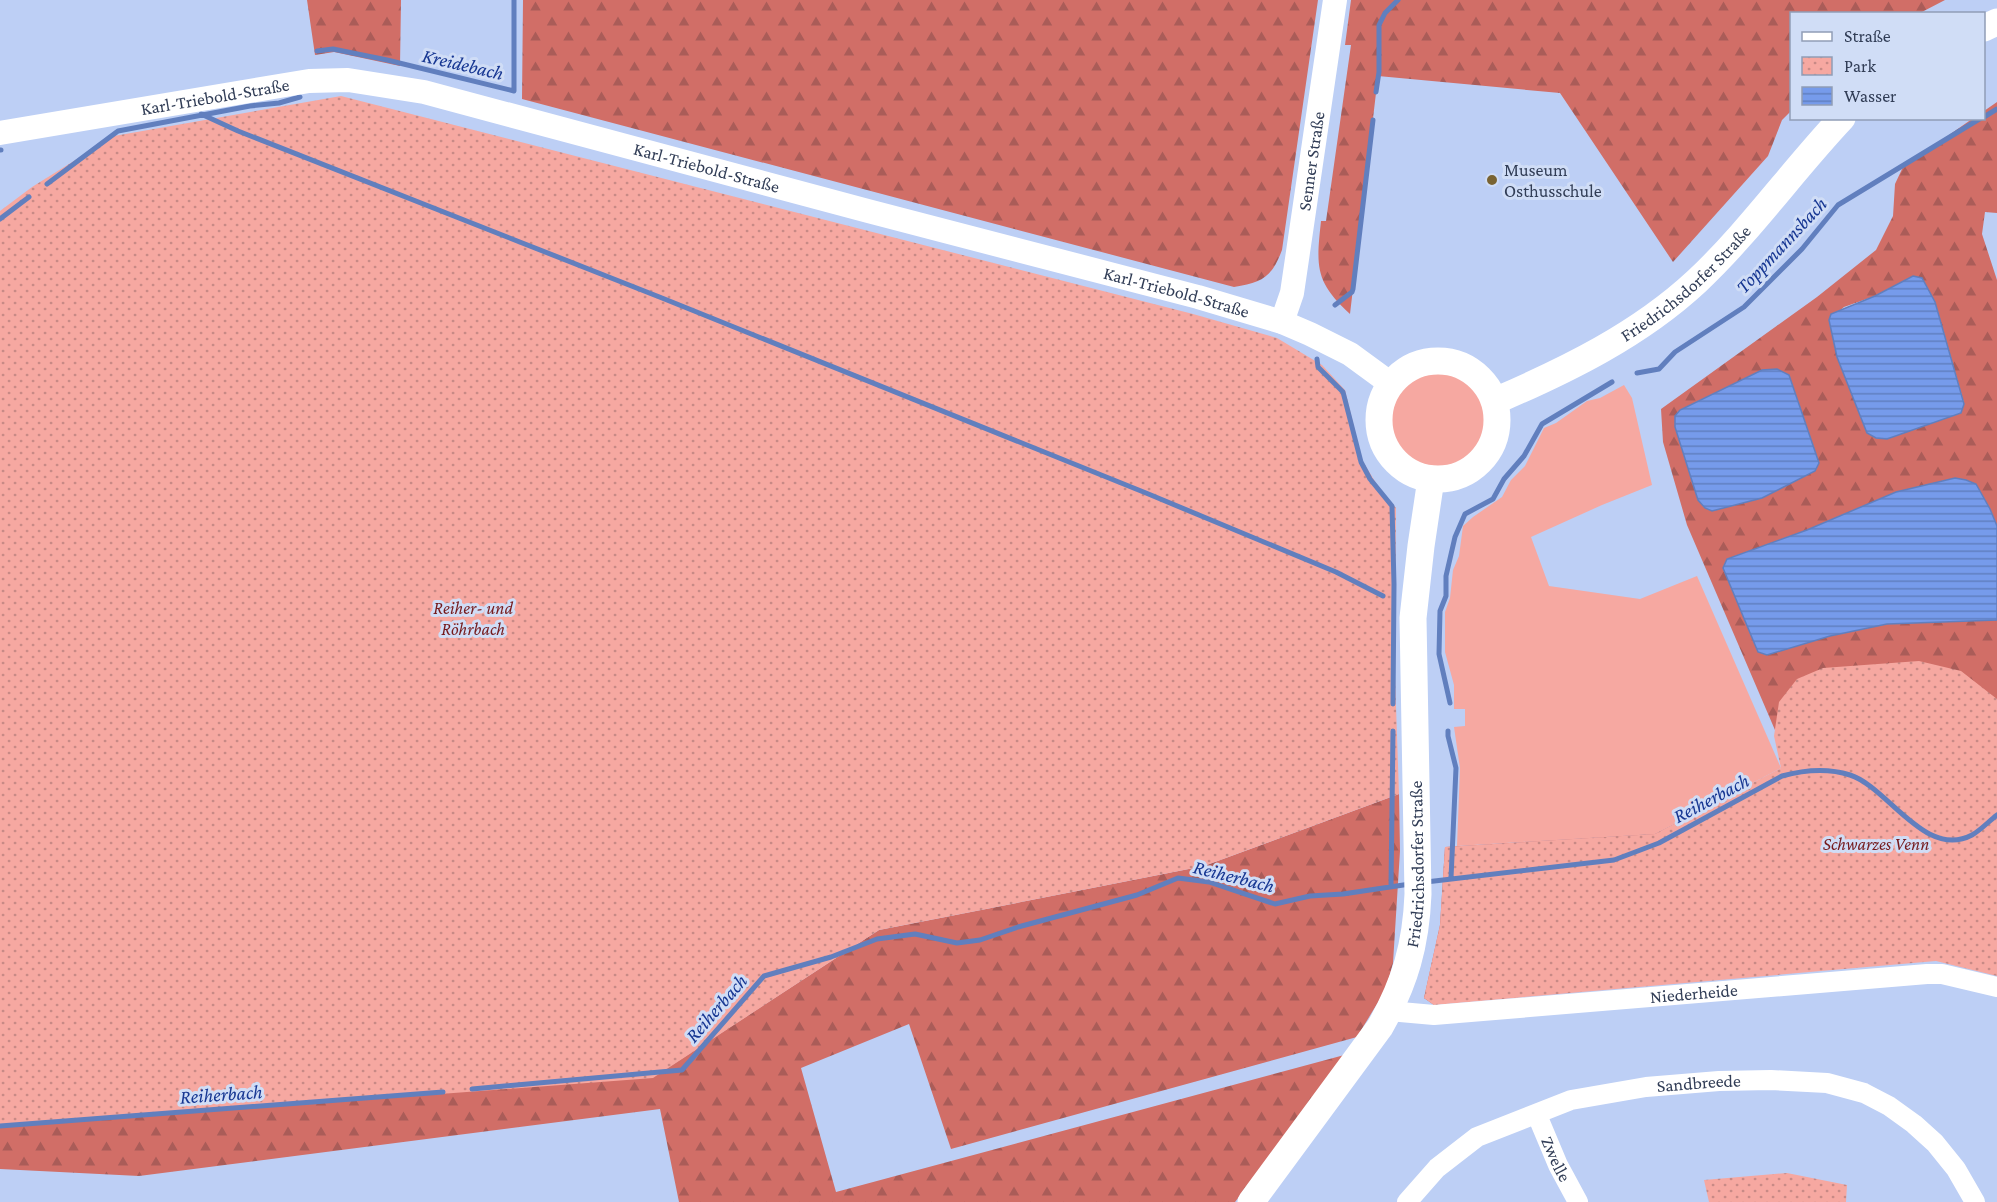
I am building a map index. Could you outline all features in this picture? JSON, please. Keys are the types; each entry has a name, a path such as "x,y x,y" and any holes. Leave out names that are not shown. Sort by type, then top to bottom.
{"main road":[{"name":"Friedrichsdorfer Straße","path":"1495,401 1603,349 1642,325 1671,303 1720,258 1840,120"},
{"path":"1435,361 1454,363 1473,371 1486,384 1495,401 1498,425 1492,446 1482,461 1468,472 1451,478 1431,479 1412,473 1394,460 1382,439 1379,415 1386,392 1399,376 1416,365 1435,361"},
{"name":"Friedrichsdorfer Straße","path":"1251,1202 1362,1053 1389,1011 1410,959 1416,929 1418,882 1413,618 1431,479"}],"street":[{"name":"Senner Straße","path":"1282,322 1292,293 1335,0"},
{"name":"Karl-Triebold-Straße","path":"0,133 309,81 348,80 424,92 868,212 1198,297 1282,322 1350,354 1391,384"},
{"name":"Niederheide","path":"1389,1011 1434,1015 1927,974 1942,974 1997,987"},
{"name":"Sandbreede","path":"1407,1202 1437,1168 1477,1137 1571,1100 1646,1087 1719,1081 1771,1080 1827,1083 1864,1093 1889,1106 1935,1143 1975,1202"},
{"name":"Zwelle","path":"1537,1115 1558,1165 1578,1202"}],"green space":[{"path":"307,0 401,0 400,66 334,52 315,55"},
{"path":"523,0 1318,0 1282,250 1274,267 1265,277 1259,281 1234,287 522,99"},
{"path":"1351,0 1945,0 1922,12 1790,12 1790,112 1782,120 1768,156 1673,262 1560,93 1378,76 1350,314 1338,303 1324,283 1320,273 1318,250 1321,221 1326,221 1351,45 1345,45"},
{"name":"Reiher- und Röhrbach","path":"341,96 1193,314 1277,338 1322,365 1345,390 1362,460 1379,488 1396,508 1395,676 1399,794 1204,866 879,930 653,1078 0,1127 0,211 32,187 114,136"},
{"path":"1997,102 1997,213 1985,212 1982,234 1997,280 1997,526 1990,509 1955,478 1896,492 1807,530 1727,559 1830,636 1887,624 1997,620 1997,976 1994,927 1434,1005 1424,998 1440,925 1445,847 1655,834 1790,765 1687,525 1663,442 1661,409 1817,297 1876,250 1893,216 1895,184 1903,167 1971,120 1985,120 1985,110","holes":["1875,296 1935,302 1964,403 1887,439 1876,438 1867,432 1837,357 1829,320 1844,307","1762,370 1698,500 1675,427 1676,416 1680,410"]},
{"path":"1439,371 1458,374 1474,385 1485,401 1488,420 1485,439 1474,455 1458,466 1439,469 1420,466 1404,455 1393,439 1390,420 1393,401 1404,385 1420,374"},
{"path":"1624,385 1632,398 1652,485 1531,537 1549,586 1640,599 1697,576 1781,768 1655,834 1457,846 1460,768 1454,727 1465,726 1465,709 1454,709 1454,685 1445,652 1445,612 1450,598 1453,570 1459,556 1463,526 1502,497 1511,480 1525,466 1544,428 1556,423 1587,401 1600,398"},
{"name":"Schwarzes Venn","path":"1919,661 1961,671 1997,699 1997,976 1936,961 1434,1005 1424,998 1440,925 1445,847 1655,834 1781,768 1774,736 1779,702 1797,679 1823,668"},
{"path":"1399,794 1400,851 1393,963 1386,989 1357,1037 951,1149 909,1024 801,1068 836,1192 1348,1054 1235,1202 679,1202 660,1109 139,1176 0,1169 0,1118 672,1065 879,930 1204,866"},
{"path":"1787,1173 1847,1185 1846,1202 1709,1202 1704,1180"}],"water":[{"path":"1913,276 1922,278 1935,302 1964,404 1961,413 1887,439 1876,438 1867,433 1837,357 1829,320 1831,314 1875,296"},
{"path":"1777,369 1789,375 1819,463 1815,471 1762,498 1712,511 1705,508 1698,500 1675,427 1675,416 1680,410 1762,370"},
{"path":"1955,478 1976,484 1997,526 1997,620 1887,624 1830,636 1767,655 1758,652 1723,568 1727,559 1807,530 1896,492"}],"waterway":[{"name":"Kreidebach","path":"317,51 333,49 514,91 514,0"},
{"path":"1376,92 1379,72 1379,25 1385,13 1398,0"},
{"name":"Kreidebach","path":"47,184 118,131 250,106 279,103 300,97"},
{"name":"Toppmannsbach","path":"1985,116 1997,109"},
{"path":"201,114 238,131 662,298 1146,493 1336,572 1383,596"},
{"path":"1335,305 1353,289 1373,120"},
{"name":"Toppmannsbach","path":"1637,373 1659,369 1675,352 1744,307 1802,249 1838,205 1978,120"},
{"name":"Kreidebach","path":"0,219 29,197"},
{"path":"1317,359 1318,367 1343,392 1361,462 1370,479 1392,506 1393,704"},
{"name":"Toppmannsbach","path":"1450,703 1439,654 1440,611 1446,596 1446,576 1455,537 1465,514 1493,499 1504,479 1524,456 1542,424 1612,382"},
{"path":"1391,887 1393,731"},
{"name":"Toppmannsbach","path":"1448,731 1456,768 1451,878"},
{"name":"Reiherbach","path":"1426,882 1614,860 1659,843 1782,776 1807,771 1842,773 1864,782 1908,819 1938,838 1955,840 1972,835 1997,815"},
{"name":"Reiherbach","path":"472,1089 682,1070 764,976 831,957 877,939 915,934 957,943 980,940 1018,927 1137,895 1178,878 1209,882 1275,904 1310,896 1343,894 1410,884"},
{"name":"Reiherbach","path":"0,1126 443,1092"}],"place":[{"name":"Museum Osthusschule","path":"1492,180"}]}
